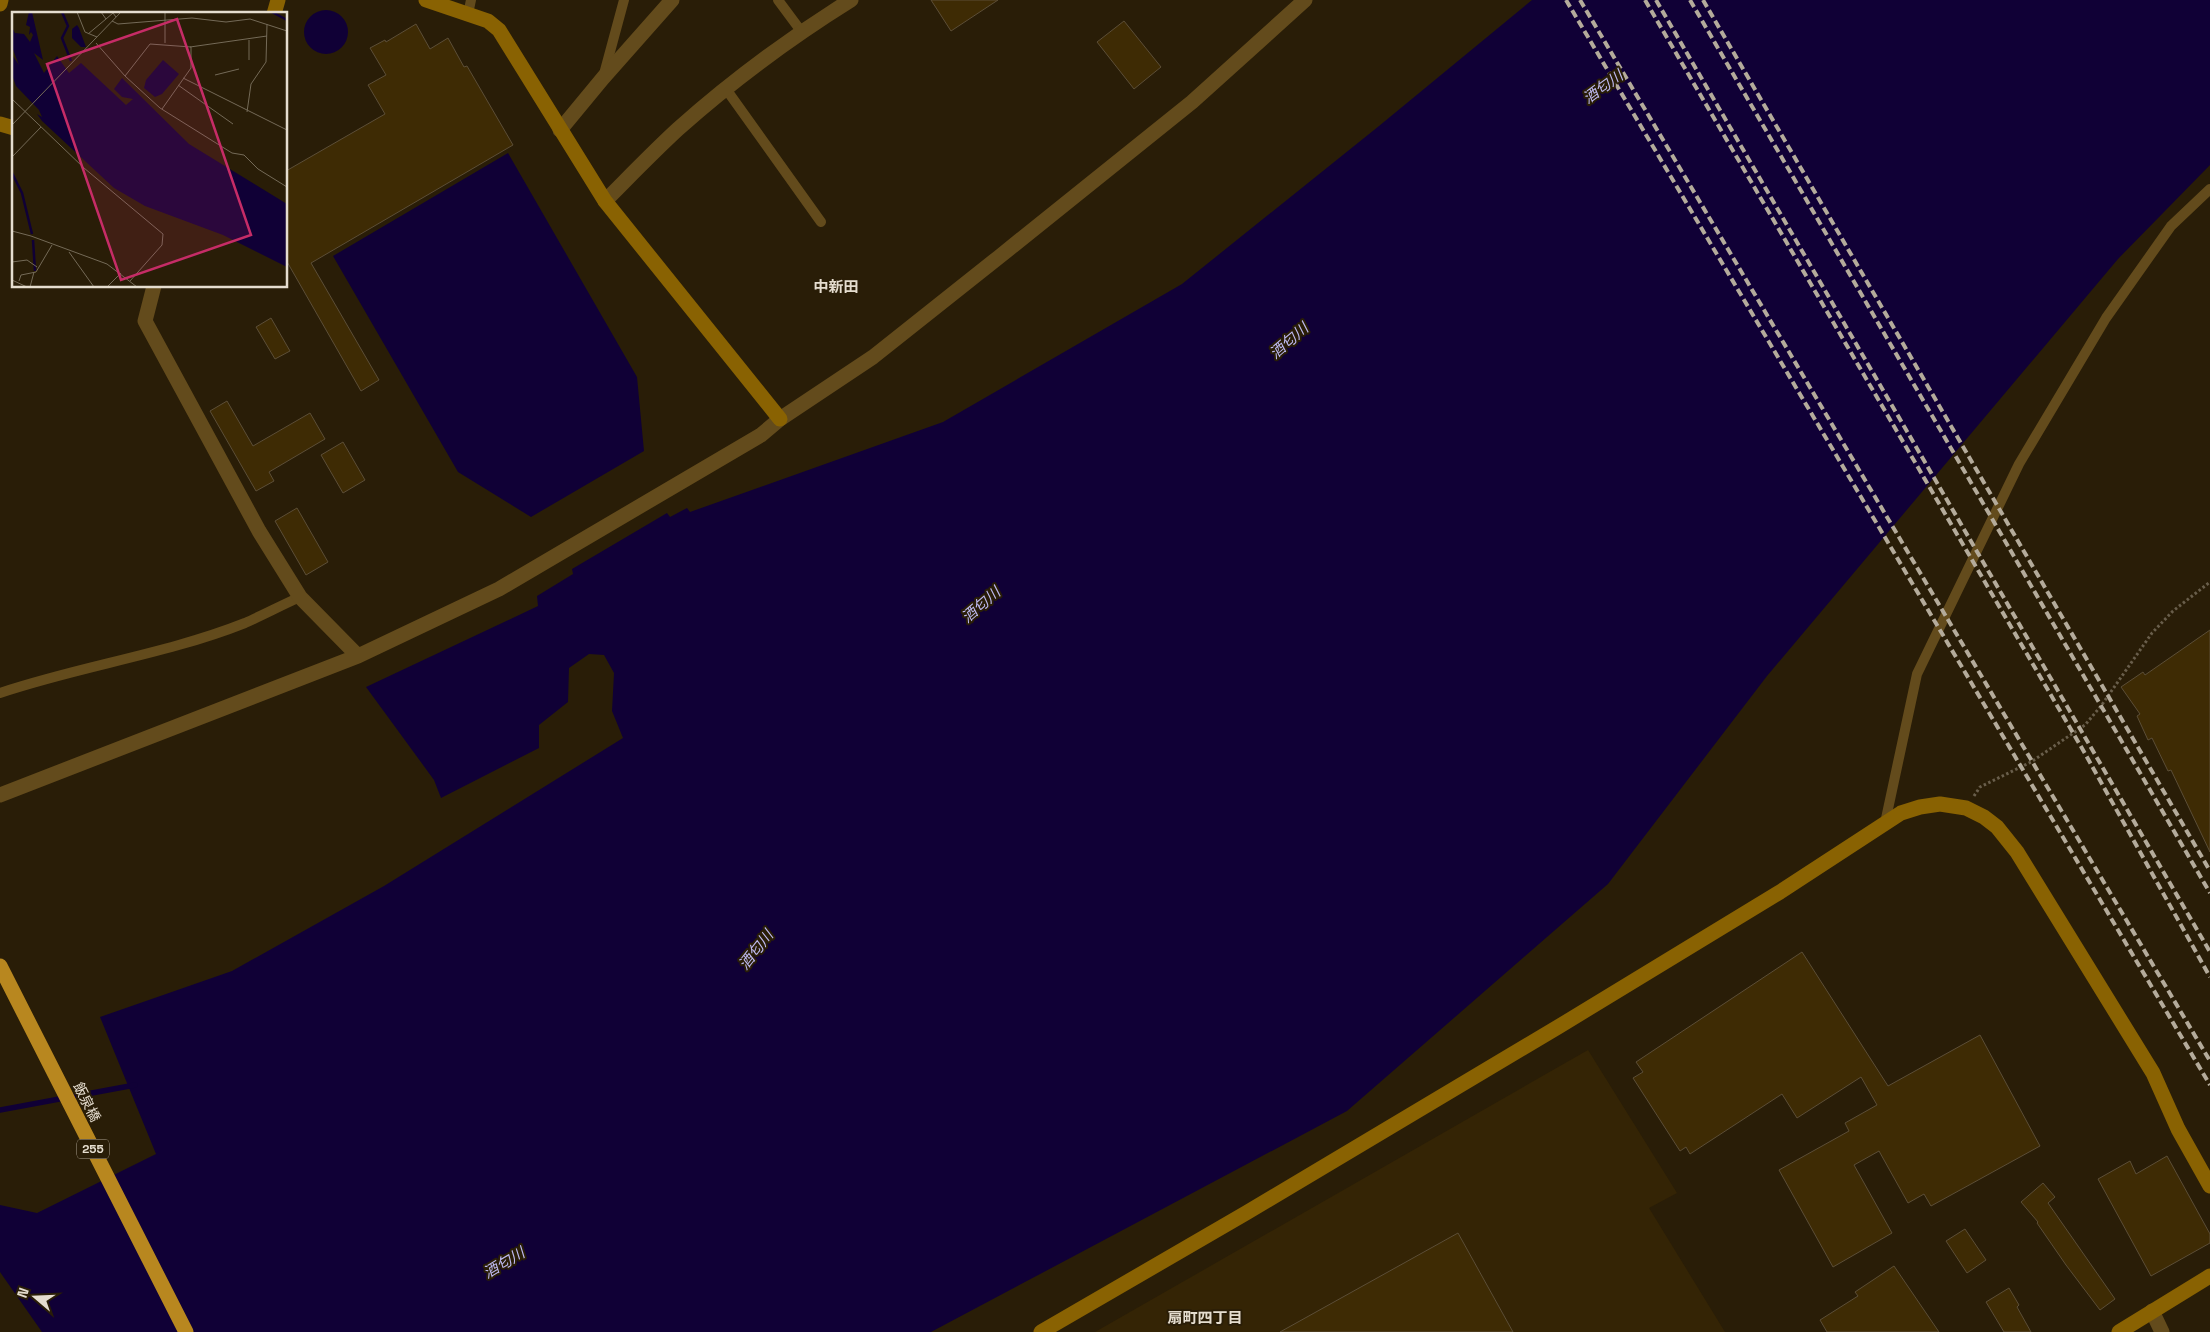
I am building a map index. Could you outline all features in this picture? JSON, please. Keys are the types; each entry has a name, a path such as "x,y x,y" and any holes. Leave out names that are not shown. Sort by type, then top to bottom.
{"highway":[{"name":"飯泉橋","path":"0,966 186,1332"}],"street":[{"path":"0,4 1,0"},
{"path":"426,0 470,7 499,30 605,201 780,419"},
{"path":"560,130 672,0"},
{"path":"605,201 678,130 726,89 801,32 852,0"},
{"path":"0,795 358,656 499,589 761,435 780,419 873,357 999,257 1192,102 1305,0"},
{"path":"153,288 145,321 259,531 300,597 358,656"},
{"path":"1041,1332 1246,1213 1558,1027 1780,892 1885,823 1920,807 1940,804 1966,808 1984,817 1997,826 2017,852 2153,1073 2178,1129 2210,1186"},
{"path":"2120,1332 2210,1276"},
{"path":"2152,1311 2162,1332"}],"lane":[{"path":"603,78 624,0"},
{"path":"778,0 801,32"},
{"path":"726,89 821,222"},
{"path":"1885,823 1917,674 2019,464 2106,318 2172,226 2210,189"},
{"path":"0,694 34,682 160,650 244,623 300,597"}],"path":[{"path":"1966,808 1980,786 2031,762 2085,725 2101,706 2152,633 2173,611 2210,582"}],"shaded area":[{"path":"1588,1050 1677,1193 1649,1208 1725,1332 1095,1332"}],"water":[{"name":"酒匂川","path":"1532,0 2210,0 2210,165 2118,259 1767,676 1608,884 1347,1111 931,1332 42,1332 0,1272 0,1205 37,1213 156,1154 100,1017 232,971 384,886 623,738 612,711 614,673 604,655 589,654 569,668 568,702 539,725 539,748 441,798 434,780 366,687 538,606 537,596 573,574 572,569 667,513 670,517 687,508 690,512 943,422 1182,284"},
{"path":"322,10 330,10 342,16 348,32 342,48 330,54 322,54 310,48 304,36 304,28 310,16"},
{"path":"508,153 637,377 644,451 531,517 458,472 333,256"}],"building":[{"path":"931,0 998,0 951,31"},
{"path":"1124,21 1161,67 1134,89 1097,42"},
{"path":"416,24 430,49 448,38 464,67 467,66 513,145 311,263 379,380 361,391 288,263 288,170 385,114 368,85 386,75 370,48 385,40 386,42"},
{"path":"271,318 290,351 275,359 256,327"},
{"path":"227,401 253,446 310,413 325,439 269,472 274,481 256,491 210,411"},
{"path":"343,442 365,480 343,493 321,455"},
{"path":"297,508 328,562 306,575 275,521"},
{"path":"2210,630 2210,852 2171,770 2168,771 2152,738 2148,740 2137,716 2140,714 2121,687 2143,672 2145,675"},
{"path":"1802,952 1888,1086 1980,1035 2040,1146 1931,1206 1924,1194 1908,1203 1879,1151 1854,1165 1892,1233 1833,1267 1779,1170 1849,1131 1845,1123 1877,1105 1861,1077 1797,1118 1782,1094 1690,1154 1686,1147 1680,1151 1633,1078 1643,1072 1636,1062"},
{"path":"2167,1156 2210,1234 2210,1243 2151,1276 2098,1179 2130,1161 2136,1174"},
{"path":"2043,1183 2055,1197 2048,1203 2115,1299 2100,1310 2066,1265 2038,1222 2021,1202"},
{"path":"1965,1229 1986,1260 1967,1273 1946,1241"},
{"path":"1458,1233 1513,1332 1280,1332"},
{"path":"1894,1266 1939,1332 1827,1332 1820,1320 1858,1296 1855,1292"},
{"path":"2009,1288 2031,1332 2004,1332 1986,1302"}],"waterway":[{"path":"0,1110 135,1085"}],"railway":[{"path":"1566,0 2210,1085"},
{"path":"1580,0 2210,1061"},
{"path":"1645,0 2083,750 2210,977"},
{"path":"1656,0 2210,952"},
{"path":"1690,0 2210,893"},
{"path":"1703,0 2210,871"}],"district":[{"name":"中新田","path":"836,287"},
{"name":"扇町四丁目","path":"1205,1318"}]}
